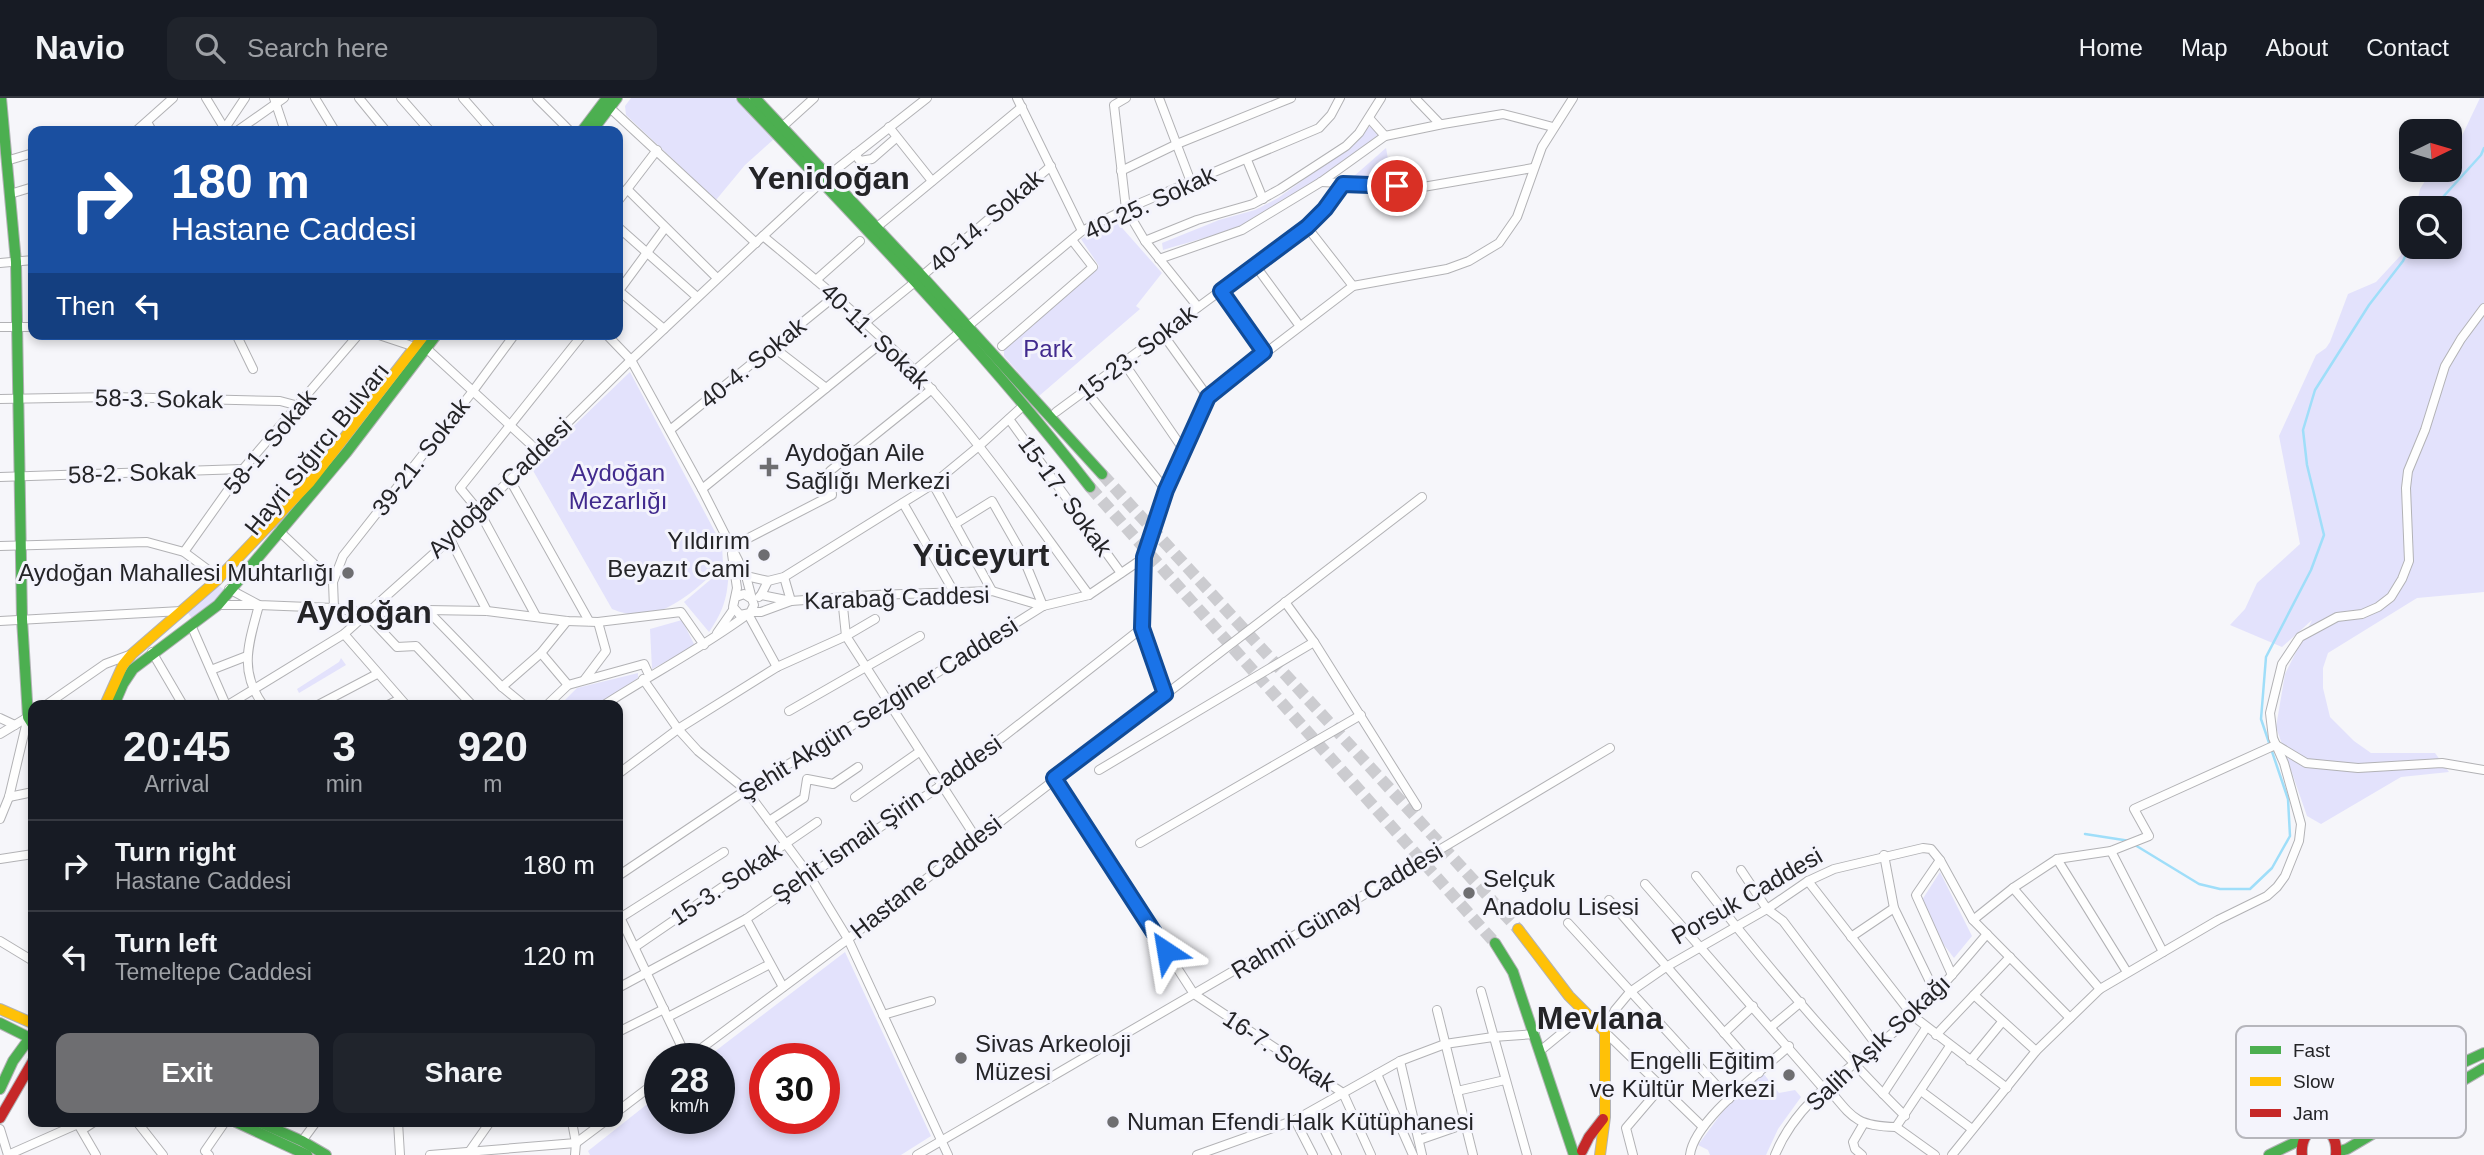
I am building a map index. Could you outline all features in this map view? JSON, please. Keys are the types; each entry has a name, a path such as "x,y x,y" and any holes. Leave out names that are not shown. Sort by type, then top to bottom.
{"main road":[{"path":"587,126 608,103 617,98"},
{"path":"742,98 877,227 919,279"},
{"path":"755,98 825,179 1102,474"},
{"path":"2,100 16,261 22,619 30,700"},
{"path":"595,126 608,103"},
{"path":"964,329 1090,487"},
{"name":"Hayri Sığırcı Bulvarı","path":"116,700 122,684 133,669 152,652 218,605 345,453 423,340"},
{"name":"Hayri Sığırcı Bulvarı","path":"107,700 123,665 132,654 217,579 310,482 420,347 429,340"},
{"path":"217,579 229,589"},
{"path":"181,611 191,625"},
{"path":"1518,929 1550,975 1605,1032"},
{"path":"1495,943 1513,972 1577,1154"},
{"path":"0,1009 28,1021"},
{"path":"0,1023 28,1039"},
{"name":"Porsuk Caddesi","path":"1599,1155 1605,1117 1605,1032"},
{"path":"0,1089 13,1060 28,1042"},
{"path":"2466,1061 2484,1053"},
{"path":"2466,1079 2484,1068"},
{"path":"0,1118 28,1070"},
{"path":"1577,1154 1605,1117"},
{"path":"245,1127 287,1150 307,1155"},
{"path":"270,1127 326,1155"},
{"path":"2337,1154 2366,1138"},
{"path":"2269,1155 2302,1139 2302,1155"},
{"path":"1577,1154 1592,1151 1599,1155"}],"street":[{"path":"142,126 173,98"},
{"path":"206,98 223,126"},
{"path":"227,126 244,98"},
{"path":"243,126 275,101 284,98"},
{"path":"315,98 332,126"},
{"path":"359,98 382,126"},
{"path":"401,98 426,126"},
{"path":"463,98 488,126"},
{"path":"537,98 565,126"},
{"path":"782,127 814,98"},
{"name":"Aydoğan Caddesi","path":"236,700 344,634 450,539 631,360 763,236 825,179 927,98"},
{"path":"1017,98 1082,231"},
{"path":"1126,98 1114,105 1126,209 1144,241 1198,307"},
{"path":"1160,98 1191,182"},
{"path":"1121,171 1177,144 1291,98"},
{"name":"40-25. Sokak","path":"914,371 1082,231 1126,209 1320,128 1331,116 1340,98"},
{"path":"1144,241 1197,220 1263,199 1346,146 1381,98"},
{"path":"1415,98 1440,124"},
{"path":"1165,694 1142,628 1144,557 1166,490 1208,397 1353,286 1447,269 1469,261 1499,243 1517,216 1533,168 1553,127 1573,98"},
{"path":"275,101 283,126"},
{"path":"608,103 756,243"},
{"path":"877,227 1022,107"},
{"path":"1159,259 1242,230 1321,182 1385,136 1503,114 1553,127"},
{"path":"1369,118 1385,136"},
{"path":"147,122 149,126"},
{"path":"889,127 932,181"},
{"path":"855,154 860,161 872,159 896,138"},
{"path":"623,194 657,150"},
{"path":"6,161 28,154"},
{"path":"1247,160 1263,199"},
{"name":"40-14. Sokak","path":"866,322 1051,166"},
{"path":"1321,182 1423,187 1533,168"},
{"name":"15-23. Sokak","path":"1056,412 1307,227 1325,209 1343,184"},
{"path":"10,194 28,189"},
{"path":"627,189 718,278"},
{"path":"1307,227 1353,286"},
{"path":"623,284 665,228"},
{"path":"623,231 697,297"},
{"name":"40-11. Sokak","path":"763,236 866,322 932,390 979,446 1089,595"},
{"path":"1002,346 1093,267 1072,240"},
{"path":"816,280 860,241"},
{"path":"0,263 28,260"},
{"path":"1255,265 1299,325"},
{"path":"1221,291 1264,352"},
{"path":"623,295 664,329"},
{"name":"40-4. Sokak","path":"670,430 835,296"},
{"path":"2271,747 2273,738 2270,713 2281,664 2291,648 2300,637 2324,623 2337,617 2362,614 2378,607 2390,597 2402,579 2410,554 2406,488 2408,471 2425,430 2445,366 2484,308"},
{"path":"0,327 28,327"},
{"path":"1162,332 1208,397"},
{"path":"239,340 253,369"},
{"name":"58-1. Sokak","path":"184,552 243,469 354,340"},
{"path":"396,340 420,347 512,425 539,452"},
{"name":"39-21. Sokak","path":"333,582 343,556 511,340"},
{"path":"536,616 479,511 460,488 578,340"},
{"path":"612,340 631,360 746,576 752,606 777,667"},
{"path":"702,489 884,341"},
{"path":"772,347 827,388"},
{"path":"1124,363 1183,449"},
{"path":"731,547 832,495 830,471 932,390"},
{"path":"1086,391 1166,490"},
{"name":"58-3. Sokak","path":"0,399 112,397 280,401 299,406"},
{"path":"746,576 768,581 784,577 933,484 1024,405"},
{"name":"15-17. Sokak","path":"1009,419 1121,573"},
{"name":"58-2. Sokak","path":"0,477 243,469"},
{"path":"510,480 594,621 606,651 585,679"},
{"path":"933,484 992,591"},
{"name":"Hastane Caddesi","path":"708,1043 848,939 1422,497"},
{"path":"956,524 992,501 1020,550 1043,606"},
{"path":"903,503 954,592"},
{"path":"279,531 333,582 334,608"},
{"path":"450,539 487,611"},
{"path":"0,546 147,542 184,552 217,579"},
{"path":"731,547 737,588 733,610 740,615 752,606 768,581"},
{"name":"Şehit Akgün Sezginer Caddesi","path":"623,873 746,790 1043,606 1089,595 1144,557"},
{"path":"784,577 791,601"},
{"path":"229,589 259,605"},
{"name":"Karabağ Caddesi","path":"612,700 646,677 708,643 752,606 842,597 992,591 1043,606"},
{"path":"736,597 744,594 752,606"},
{"path":"842,597 846,636 976,838"},
{"name":"Karabağ Caddesi","path":"752,606 761,612 791,601"},
{"path":"1285,602 1314,642 1418,806"},
{"path":"218,605 334,608 365,613 487,611 567,621 594,621 681,612 708,643"},
{"path":"259,605 247,656 250,684 259,700"},
{"path":"427,610 518,700"},
{"name":"Karabağ Caddesi","path":"708,643 733,610"},
{"path":"0,621 181,611"},
{"path":"365,613 397,647 416,646 467,700"},
{"path":"623,770 678,729 777,667 846,636 875,619"},
{"path":"502,687 541,653 567,621"},
{"path":"191,625 225,700"},
{"name":"Şehit İsmail Şirin Caddesi","path":"623,985 746,919 943,785 1142,628"},
{"path":"344,634 401,700"},
{"path":"789,710 920,636"},
{"path":"1099,770 1314,642"},
{"path":"152,652 180,700"},
{"path":"541,653 568,685"},
{"path":"53,700 105,664 132,654"},
{"path":"211,670 247,656"},
{"path":"552,700 568,685 644,664 646,677 678,729 698,751 746,790 809,875 848,939 948,1155"},
{"path":"328,700 377,674"},
{"path":"1140,843 1361,715"},
{"path":"0,718 15,725"},
{"path":"0,734 28,720"},
{"path":"0,819 28,733"},
{"path":"1952,1155 2036,1051 2100,989 2267,896 2277,887 2285,876 2299,841 2301,824 2284,763 2271,747"},
{"path":"1973,920 2012,888 2057,859 2111,851 2149,836 2134,809 2271,747 2306,763 2358,768 2442,764 2484,770"},
{"name":"Rahmi Günay Caddesi","path":"917,1155 1357,899 1609,748"},
{"path":"855,797 919,752"},
{"path":"769,821 804,798 807,779 833,784 858,767"},
{"path":"1054,778 1194,994"},
{"path":"9,797 28,793"},
{"name":"15-3. Sokak","path":"635,947 817,822"},
{"name":"Porsuk Caddesi","path":"1605,1032 1615,1010 1630,992 1666,967 1767,909 1808,881 1834,869 1884,855 1923,848 1931,849 1940,860"},
{"path":"2111,851 2163,952"},
{"path":"623,913 724,852"},
{"path":"0,859 28,855"},
{"path":"1884,855 1894,908 1935,992"},
{"path":"2057,859 2127,972"},
{"path":"1952,975 1916,895 1940,860 1973,920 2070,1018"},
{"path":"1741,870 1767,909 1783,921 1878,1047"},
{"path":"1696,876 1855,1065 1905,1116"},
{"path":"1808,881 1913,1016 2007,1088"},
{"path":"1645,884 1846,1110 1869,1126 1896,1127 1935,1155"},
{"path":"2012,888 2100,989"},
{"path":"1609,900 1759,1073"},
{"path":"1851,937 1894,908"},
{"path":"746,919 783,988"},
{"path":"1568,923 1729,1099"},
{"path":"623,930 635,947 680,1043"},
{"name":"Salih Aşık Sokağı","path":"1775,1155 1784,1132 1824,1087 1878,1047 1913,1016 1987,934"},
{"path":"0,941 28,958"},
{"path":"1936,1035 2010,957"},
{"path":"623,1030 770,964"},
{"path":"1481,991 1527,1155"},
{"name":"16-7. Sokak","path":"1194,994 1343,1093 1371,1155"},
{"path":"1974,995 2036,1051"},
{"path":"883,1015 931,1001"},
{"path":"1771,1027 1801,1002"},
{"path":"1724,1033 1753,1006"},
{"path":"1437,1010 1473,1155"},
{"path":"1540,1051 1585,1014"},
{"path":"1970,1060 2003,1022"},
{"path":"1883,1094 1926,1028"},
{"path":"1605,1032 1703,1127"},
{"path":"1197,1155 1295,1120 1400,1061 1446,1044 1535,1034"},
{"path":"1690,1155 1692,1142 1703,1127 1729,1099 1789,1046"},
{"path":"1896,1127 1951,1046"},
{"path":"1400,1061 1422,1155"},
{"path":"1377,1074 1413,1155"},
{"path":"1457,1091 1505,1080"},
{"path":"1633,1155 1626,1128 1661,1087"},
{"path":"623,1107 644,1091"},
{"path":"1921,1091 1972,1129"},
{"path":"1315,1111 1338,1155"},
{"path":"1295,1120 1313,1155"},
{"path":"1861,1155 1853,1142 1864,1123"},
{"path":"1419,1140 1465,1124"},
{"path":"0,1129 8,1155 68,1127"},
{"path":"79,1127 96,1155"},
{"path":"141,1127 163,1155"},
{"path":"207,1153 222,1127"},
{"path":"302,1141 312,1127"},
{"path":"398,1127 400,1155"},
{"path":"469,1152 486,1127"},
{"path":"573,1127 575,1155"},
{"path":"430,1155 576,1143 597,1127"}],"green space":[{"path":"631,98 735,98 774,139 745,165 716,200 626,115 625,106"},
{"path":"2480,98 2484,98 2484,592 2417,598 2328,653 2323,668 2323,688 2330,717 2354,741 2371,753 2435,753 2449,772 2401,777 2321,824 2307,816 2276,727 2285,674 2312,620 2282,647 2230,625 2245,609 2257,583 2300,544 2279,436 2316,355 2330,342 2348,294 2376,282 2399,257 2462,259 2462,196 2419,196 2424,182 2462,182 2462,136"},
{"path":"1370,126 1381,137 1291,199 1237,227 1163,250 1162,243 1219,220 1255,210 1278,198 1331,160"},
{"path":"1386,148 1392,181 1353,177"},
{"name":"Park","path":"1116,221 1162,273 1136,306 1140,309 1039,396 1004,356 1004,348 1099,266 1081,239"},
{"name":"Aydoğan Mezarlığı","path":"630,372 722,545 723,564 699,586 673,604 644,614 628,614 612,609 531,467"},
{"path":"729,564 725,600 709,632 684,602"},
{"path":"219,586 225,590 224,594 193,620 188,613 191,608"},
{"path":"682,620 695,646 652,669 650,629"},
{"path":"341,658 346,665 299,693 297,689 339,662"},
{"path":"638,673 638,678 606,700 565,700 577,688"},
{"path":"1940,872 1972,936 1954,958 1941,941 1922,900"},
{"path":"845,952 931,1136 901,1155 590,1155 588,1151 618,1127 623,1127 623,1123 644,1107 644,1134 735,1134 735,1043 726,1043"},
{"path":"1763,1073 1779,1093 1795,1090 1801,1097 1778,1129 1766,1155 1710,1155 1708,1150 1698,1145 1726,1107"}],"waterway":[{"path":"2444,196 2481,155 2484,148"},
{"path":"2135,845 2199,884 2220,889 2250,889 2272,868 2290,836 2288,799 2261,719 2266,657 2311,570 2324,535 2307,465 2303,430 2315,390 2369,305 2404,259"},
{"path":"2085,834 2130,841"}],"tunnel":[{"path":"1102,474 1518,929"},
{"path":"1090,487 1495,943"}],"traffic: fast":[{"path":"1,98 16,262 22,619 28,717"},
{"path":"586,126 607,98"},
{"path":"596,126 617,98"},
{"path":"742,98 965,336 1090,487"},
{"path":"755,98 1102,474"},
{"path":"116,700 133,669 218,605 346,453 432,340"},
{"path":"1495,943 1513,972 1574,1155"},
{"path":"0,1023 28,1037"},
{"path":"0,1089 13,1061 28,1040"},
{"path":"2466,1061 2484,1053"},
{"path":"2466,1079 2484,1068"},
{"path":"247,1127 307,1155"},
{"path":"270,1127 326,1155"},
{"path":"2337,1152 2366,1138"},
{"path":"2269,1155 2302,1139"}],"traffic: slow":[{"path":"107,700 123,665 132,654 216,581 310,482 420,340"},
{"path":"1518,929 1569,996 1605,1032 1605,1117 1600,1155"},
{"path":"0,1009 28,1021"}],"traffic: jam":[{"path":"0,1118 28,1070"},
{"path":"1582,1151 1603,1119"},
{"path":"2302,1155 2305,1138"},
{"path":"2333,1138 2336,1155"}],"place":[{"name":"Aydoğan Aile Sağlığı Merkezi","path":"769,467"},
{"name":"Yıldırım Beyazıt Cami","path":"764,555"},
{"name":"Aydoğan Mahallesi Muhtarlığı","path":"348,573"},
{"name":"Selçuk Anadolu Lisesi","path":"1469,893"},
{"name":"Sivas Arkeoloji Müzesi","path":"961,1058"},
{"name":"Engelli Eğitim ve Kültür Merkezi","path":"1789,1075"},
{"name":"Numan Efendi Halk Kütüphanesi","path":"1113,1122"}],"district":[{"name":"Yenidoğan","path":"829,178"},
{"name":"Yüceyurt","path":"981,555"},
{"name":"Aydoğan","path":"364,612"},
{"name":"Mevlana","path":"1600,1018"}],"route":[{"path":"1166,951 1054,778 1165,694 1142,628 1144,557 1166,490 1208,397 1264,352 1221,291 1307,227 1325,209 1343,184 1397,186"}]}
